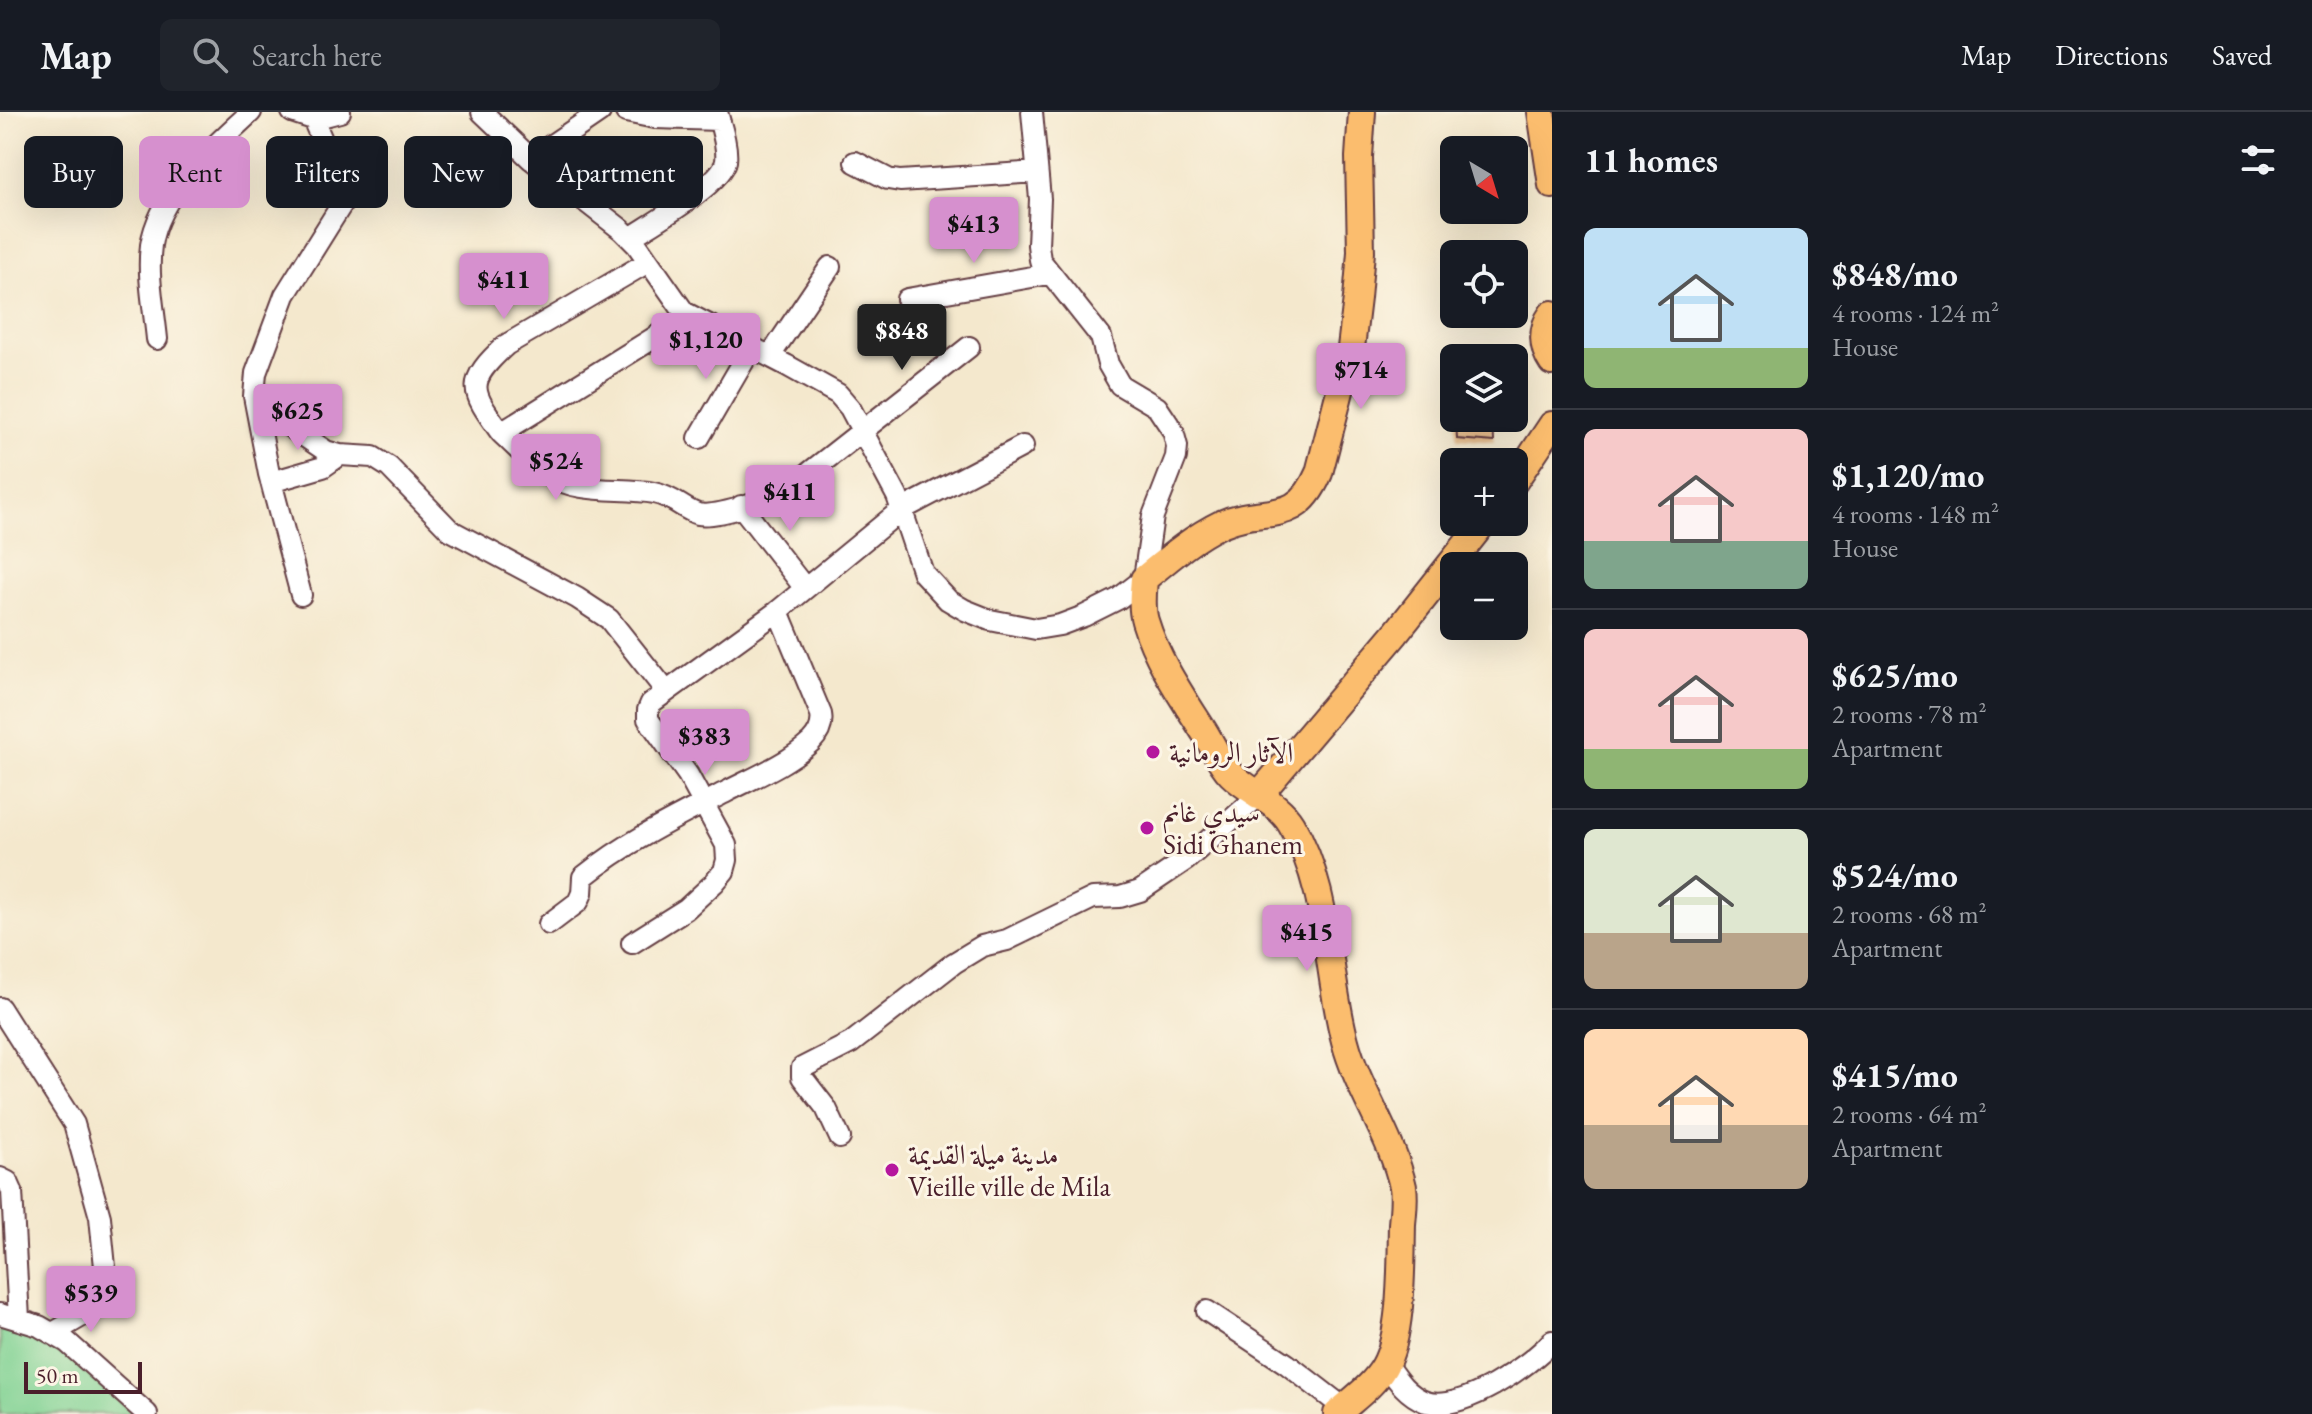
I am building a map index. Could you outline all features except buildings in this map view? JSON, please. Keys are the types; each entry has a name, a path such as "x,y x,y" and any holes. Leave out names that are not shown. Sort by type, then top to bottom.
{"main road":[{"path":"1340,1411 1377,1377 1386,1364 1398,1310 1403,1190 1393,1158 1345,1043 1323,922 1301,843 1290,821 1279,809 1228,771 1174,683 1144,618 1144,579 1207,531 1237,518 1283,512 1295,506 1312,489 1319,473 1351,348 1361,252 1359,157 1362,112"},
{"path":"1541,112 1552,185"},
{"path":"1552,314 1543,337 1546,353 1552,362"},
{"path":"1528,461 1552,425"},
{"path":"1258,796 1396,633 1473,536"}],"street":[{"path":"157,339 150,274 156,223 193,167 251,112"},
{"path":"292,112 313,119 340,112"},
{"path":"482,112 528,156"},
{"path":"565,136 600,112"},
{"path":"626,112 655,118 718,116 726,159 717,176 630,238"},
{"path":"592,208 630,238 689,316 838,394 850,408 897,496 917,559 929,580 948,600 990,620 1036,629 1060,625 1118,599 1144,579 1153,516 1176,457 1177,446 1173,431 1157,407 1120,385 1108,364 1101,337 1040,260 1040,199 1032,112"},
{"path":"301,595 271,482 254,396 256,373 285,295 342,204 343,189 313,119"},
{"path":"855,162 888,179 900,181 1037,172"},
{"path":"648,262 506,345 486,363 475,389 478,401 501,433 548,475 567,483 596,489 653,493 675,499 701,515 782,493 969,347"},
{"path":"699,438 761,351 830,267"},
{"path":"907,299 1049,274"},
{"path":"501,433 689,316"},
{"path":"254,396 264,409 326,451 373,457 389,467 450,530 577,598 609,619 666,691"},
{"path":"632,943 686,909 724,871 726,845 688,775 648,719 651,703 778,611 901,510 1023,446"},
{"path":"271,482 323,467 340,455"},
{"path":"741,506 804,587"},
{"path":"549,924 578,902 583,877 592,870 702,804 789,759 813,740 820,730 821,714 778,611"},
{"path":"840,1138 826,1108 802,1077 802,1068 851,1043 954,963 982,946 1007,940 1075,904 1140,891 1186,860 1258,796"},
{"path":"0,1008 74,1124 100,1217 106,1277 104,1297 96,1308 53,1333"},
{"path":"0,1178 8,1182 12,1191 10,1316 53,1333 115,1383 147,1414"},
{"path":"1207,1311 1287,1364 1340,1411"},
{"path":"1386,1364 1410,1394 1429,1403 1446,1401 1474,1395 1494,1386 1552,1341"}],"green space":[{"path":"0,1327 43,1338 74,1359 134,1414 0,1414"}],"place":[{"name":"الآثار الرومانية","path":"1153,752"},
{"name":"سيدي غانم Sidi Ghanem","path":"1147,828"},
{"name":"مدينة ميلة القديمة Vieille ville de Mila","path":"892,1170"}]}
